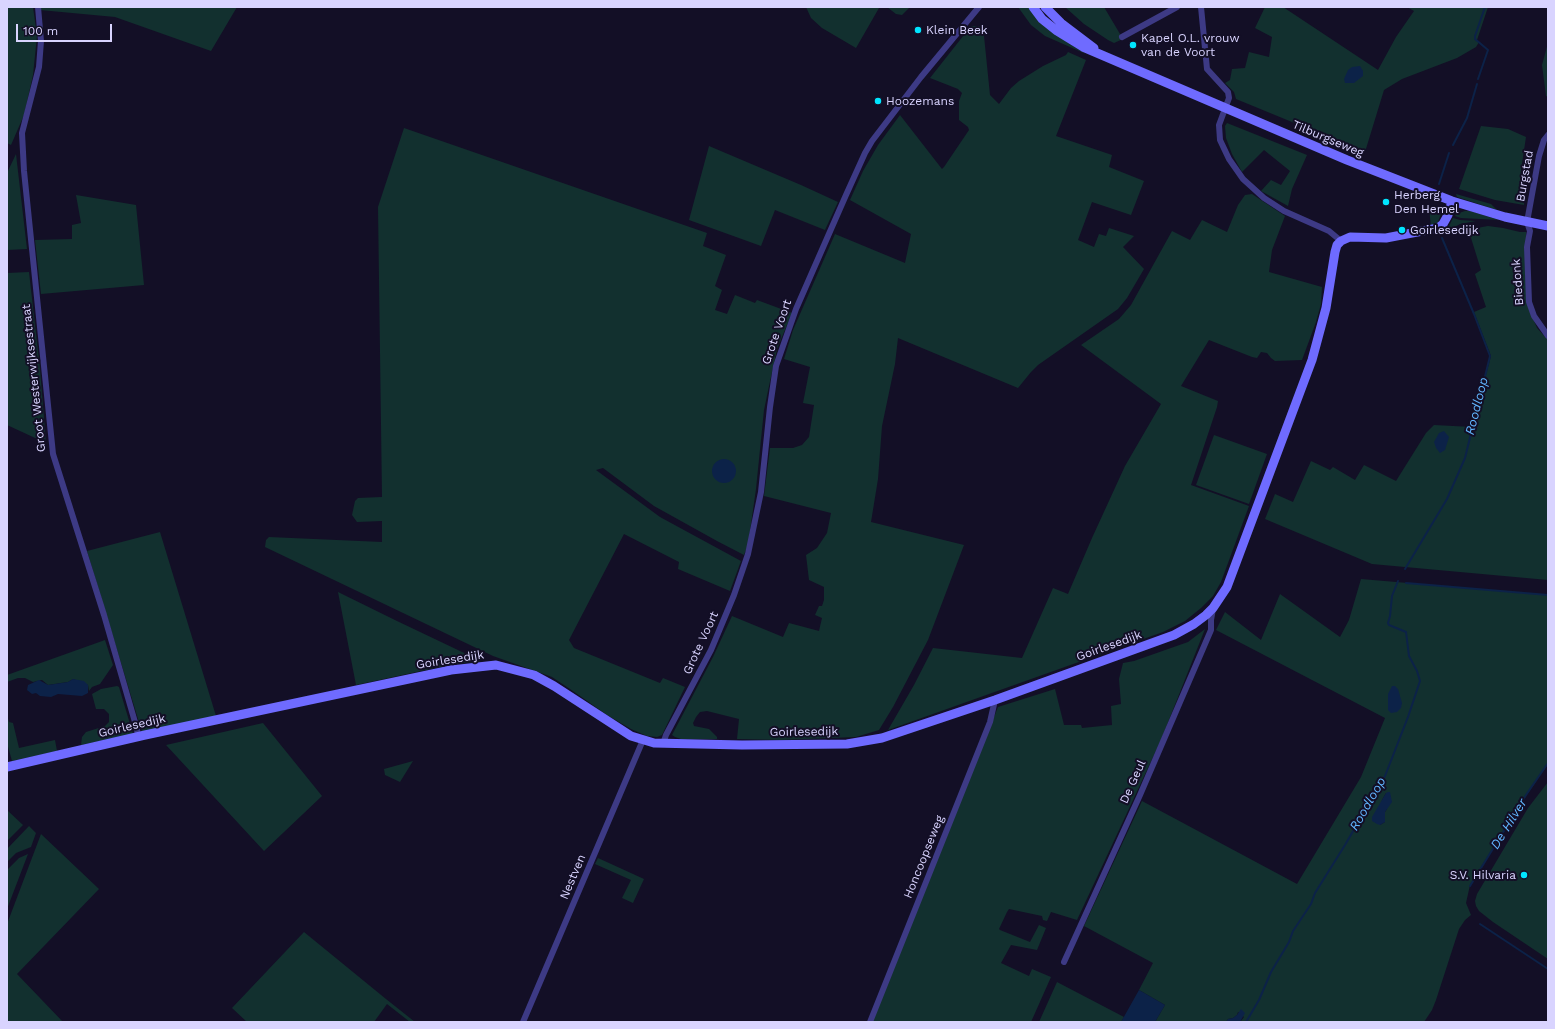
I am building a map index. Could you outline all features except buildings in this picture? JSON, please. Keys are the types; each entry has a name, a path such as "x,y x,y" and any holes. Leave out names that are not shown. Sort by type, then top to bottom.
{"street":[{"name":"Groot Westerwijksestraat","path":"38,7 41,41 39,67 22,133 24,171 53,454 104,615 137,729 138,738"},
{"name":"Grote Voort","path":"663,744 666,735 711,650 734,595 748,554 761,492 776,366 796,309 865,153 872,141 921,77 979,7"},
{"name":"Tilburgseweg","path":"1033,7 1042,19 1072,41 1347,160 1452,200 1505,217 1548,226"},
{"name":"Tilburgseweg","path":"1045,7 1061,23 1105,56"},
{"path":"1122,36 1178,7"},
{"path":"1201,7 1207,69 1228,92 1229,98 1219,125 1220,140 1229,159 1243,179 1264,198 1284,211 1329,231 1342,241 1350,237 1386,238 1438,228 1443,224 1448,215 1452,200"},
{"name":"Burgstad","path":"1528,222 1539,156 1548,135"},
{"name":"Biedonk","path":"1528,222 1530,231 1527,247 1529,302 1534,316 1548,336"},
{"name":"Goirlesedijk","path":"7,767 452,670 496,666 534,675 554,686 618,728 643,740 663,744 848,744 882,738 995,700 1174,635 1194,624 1213,608 1227,587 1312,360 1326,308 1335,252 1338,245 1342,241"},
{"name":"De Geul","path":"1064,962 1140,795 1211,630 1213,608"},
{"name":"Honcoopseweg","path":"870,1022 990,722 995,700"},
{"name":"Nestven","path":"523,1022 643,740"}],"green space":[{"path":"7,7 33,7 37,36 33,75 24,115 11,145 7,143"},
{"path":"39,7 237,7 211,51 115,17 40,10"},
{"path":"806,7 879,8 856,48 822,28 811,18"},
{"path":"887,7 910,7 902,15 896,14"},
{"path":"1018,7 1029,7 1068,43 1086,54 1045,36 1031,25"},
{"path":"1065,7 1104,7 1123,39 1114,43 1108,40 1084,24"},
{"path":"1265,7 1283,7 1378,70 1396,37 1414,11 1407,7 1488,7 1477,40 1479,42 1476,47 1457,58 1402,79 1384,90 1365,152 1236,99 1234,92 1225,83 1230,80 1232,69 1245,68 1249,52 1269,57 1272,37 1255,28"},
{"path":"971,26 983,26 990,95 999,104 1011,88 1019,81 1043,66 1066,55 1068,52 1086,60 1056,136 1112,155 1109,167 1144,181 1131,215 1092,202 1078,240 1094,247 1099,234 1106,236 1109,228 1134,236 1123,247 1144,269 1127,298 1118,309 1038,365 1018,388 898,338 895,364 882,426 878,479 871,522 964,545 928,640 893,707 879,730 856,737 781,740 737,739 739,719 707,711 700,712 693,723 694,726 709,729 717,737 717,739 681,739 675,737 672,735 713,657 732,616 783,637 789,623 819,631 822,618 815,615 819,606 822,606 824,600 824,587 809,580 806,555 817,548 827,533 831,513 764,496 770,448 793,448 802,445 809,437 814,405 803,403 810,367 784,359 793,330 835,234 905,263 911,234 850,200 863,171 878,145 900,115 942,169 944,167 969,130 968,127 959,120 959,101 962,93 958,89 930,78"},
{"path":"1548,43 1548,97 1546,96 1542,65"},
{"path":"1227,123 1307,155 1292,189 1288,206 1261,191 1271,180 1281,185 1290,171 1264,150 1242,172 1232,154 1226,138 1225,126"},
{"path":"1481,126 1508,129 1526,137 1520,177 1524,190 1524,205 1495,200 1459,189"},
{"path":"404,128 707,233 703,246 726,255 715,286 722,290 715,310 727,314 735,295 755,303 757,300 792,313 777,349 764,410 756,489 748,545 744,555 654,506 603,468 596,470 660,517 741,561 730,591 678,569 679,562 624,534 569,640 574,648 660,683 663,678 685,687 662,735 657,737 647,736 631,729 607,715 552,677 493,656 265,547 266,540 269,537 382,542 382,521 357,522 352,515 355,501 358,498 382,497 378,207"},
{"path":"709,146 838,202 825,230 775,210 761,246 689,220"},
{"path":"16,154 27,249 7,250 7,173"},
{"path":"1252,194 1285,216 1272,250 1269,272 1322,287 1321,304 1302,360 1275,361 1267,353 1261,352 1257,358 1252,357 1209,340 1181,386 1218,401 1191,485 1249,506 1221,582 1213,596 1185,621 1163,632 888,730 933,648 1022,658 1053,588 1068,594 1125,466 1161,404 1081,345 1119,319 1131,305 1172,231 1190,240 1202,220 1227,232 1238,205 1245,195"},
{"path":"1456,194 1491,204 1497,210 1457,197"},
{"path":"76,195 136,205 144,285 41,294 35,240 72,239 72,225 81,223"},
{"path":"1429,208 1441,214 1437,224 1431,227"},
{"path":"1471,211 1499,220 1461,218 1455,216 1456,214"},
{"path":"1453,218 1476,221 1460,224 1449,230 1449,226"},
{"path":"1488,226 1526,232 1526,302 1537,328 1548,340 1548,580 1372,564 1265,519 1275,494 1293,502 1311,461 1330,470 1333,467 1355,480 1364,465 1396,481 1426,433 1434,425 1472,427 1491,356 1474,312 1486,307 1475,274 1481,270 1471,238 1465,235 1466,230"},
{"path":"29,272 40,369 46,443 7,425 7,273"},
{"path":"1214,435 1267,454 1249,504 1196,485"},
{"path":"160,532 216,716 142,732 87,551"},
{"path":"1361,579 1548,595 1548,764 1512,817 1470,885 1466,903 1471,915 1465,920 1459,929 1432,1010 1424,1022 1240,1022 1244,1017 1238,1012 1237,1015 1228,1019 1226,1022 1155,1022 1165,1005 1139,990 1153,963 1084,926 1142,801 1297,884 1361,777 1385,718 1216,630 1225,612 1261,640 1280,594 1340,637 1349,620","holes":["1386,793 1387,809 1385,812 1385,822 1380,825 1382,800"]},
{"path":"338,592 481,661 449,665 356,685"},
{"path":"1205,629 1161,740 1077,920 1051,912 1047,921 1043,920 1042,916 1009,909 999,929 1030,942 1039,925 1046,928 1037,950 1011,945 1001,963 1029,976 1032,969 1051,977 1031,1022 872,1022 998,707 1055,689 1064,725 1081,725 1082,728 1112,725 1111,706 1121,704 1119,679 1123,663 1134,661 1188,642"},
{"path":"105,640 113,665 100,684 92,687 89,691 88,685 73,679 68,682 48,685 42,680 33,682 25,678 18,678 7,682 7,675"},
{"path":"117,686 119,687 133,734 81,745 82,737 86,732 105,726 109,722 109,714 104,709 96,709 92,694 101,689"},
{"path":"7,715 9,722 13,723 19,748 55,740 57,751 12,761 7,743"},
{"path":"263,723 322,796 264,851 166,745"},
{"path":"413,761 400,782 385,775 384,769"},
{"name":"S.V. Hilvaria","path":"1548,782 1548,959 1479,911 1475,901 1477,894 1528,808"},
{"path":"7,810 23,825 7,841"},
{"path":"29,826 36,833 31,847 16,853 7,862 7,849"},
{"path":"41,834 99,889 17,974 63,1022 7,1022 7,924"},
{"path":"28,854 7,909 7,870 19,858"},
{"path":"598,858 644,879 633,903 622,898 631,880 595,864"},
{"path":"304,932 415,1022 410,1022 387,1004 374,1022 247,1022 232,1008"},
{"path":"1057,982 1124,1017 1121,1022 1039,1022"}],"water":[{"path":"1360,66 1363,71 1363,76 1354,83 1345,83 1344,79 1348,70 1352,67"},
{"path":"1444,431 1449,437 1445,450 1440,453 1434,442 1439,433"},
{"path":"724,459 732,463 736,471 732,479 724,483 716,479 712,471 716,463"},
{"path":"73,679 84,681 88,685 88,693 82,696 58,694 51,697 40,696 36,693 32,694 27,690 28,685 39,680 48,685 68,682"},
{"path":"1392,686 1395,686 1398,689 1402,703 1401,708 1397,712 1391,713 1388,710 1388,694"},
{"path":"1388,792 1390,792 1392,802 1385,812 1385,822 1380,825 1372,821 1372,817"},
{"path":"1139,990 1165,1005 1155,1022 1121,1022"},
{"path":"1241,1009 1245,1013 1240,1022 1226,1022 1228,1019 1237,1015"}],"waterway":[{"name":"Roodloop","path":"1478,79 1488,50 1475,39 1485,7"},
{"name":"Roodloop","path":"1453,145 1467,118 1477,84"},
{"name":"Roodloop","path":"1439,184 1449,153"},
{"name":"Roodloop","path":"1405,569 1447,499 1465,458 1490,356 1442,238"},
{"name":"Roodloop","path":"1246,1022 1259,1000 1271,972 1289,942 1293,931 1311,904 1315,893 1385,776 1408,717 1420,681 1417,671 1409,656 1406,632 1389,625 1388,623 1392,596 1398,581"},
{"name":"De Hilver","path":"1406,583 1548,595"},
{"name":"De Hilver","path":"1470,886 1526,795 1548,763"},
{"name":"De Hilver","path":"1480,924 1548,969"}],"place":[{"name":"Klein Beek","path":"918,30"},
{"name":"Kapel O.L. vrouw van de Voort","path":"1133,45"},
{"name":"Hoozemans","path":"878,101"},
{"name":"Herberg Den Hemel","path":"1386,202"},
{"name":"Goirlesedijk","path":"1402,230"},
{"name":"S.V. Hilvaria","path":"1524,875"}]}
